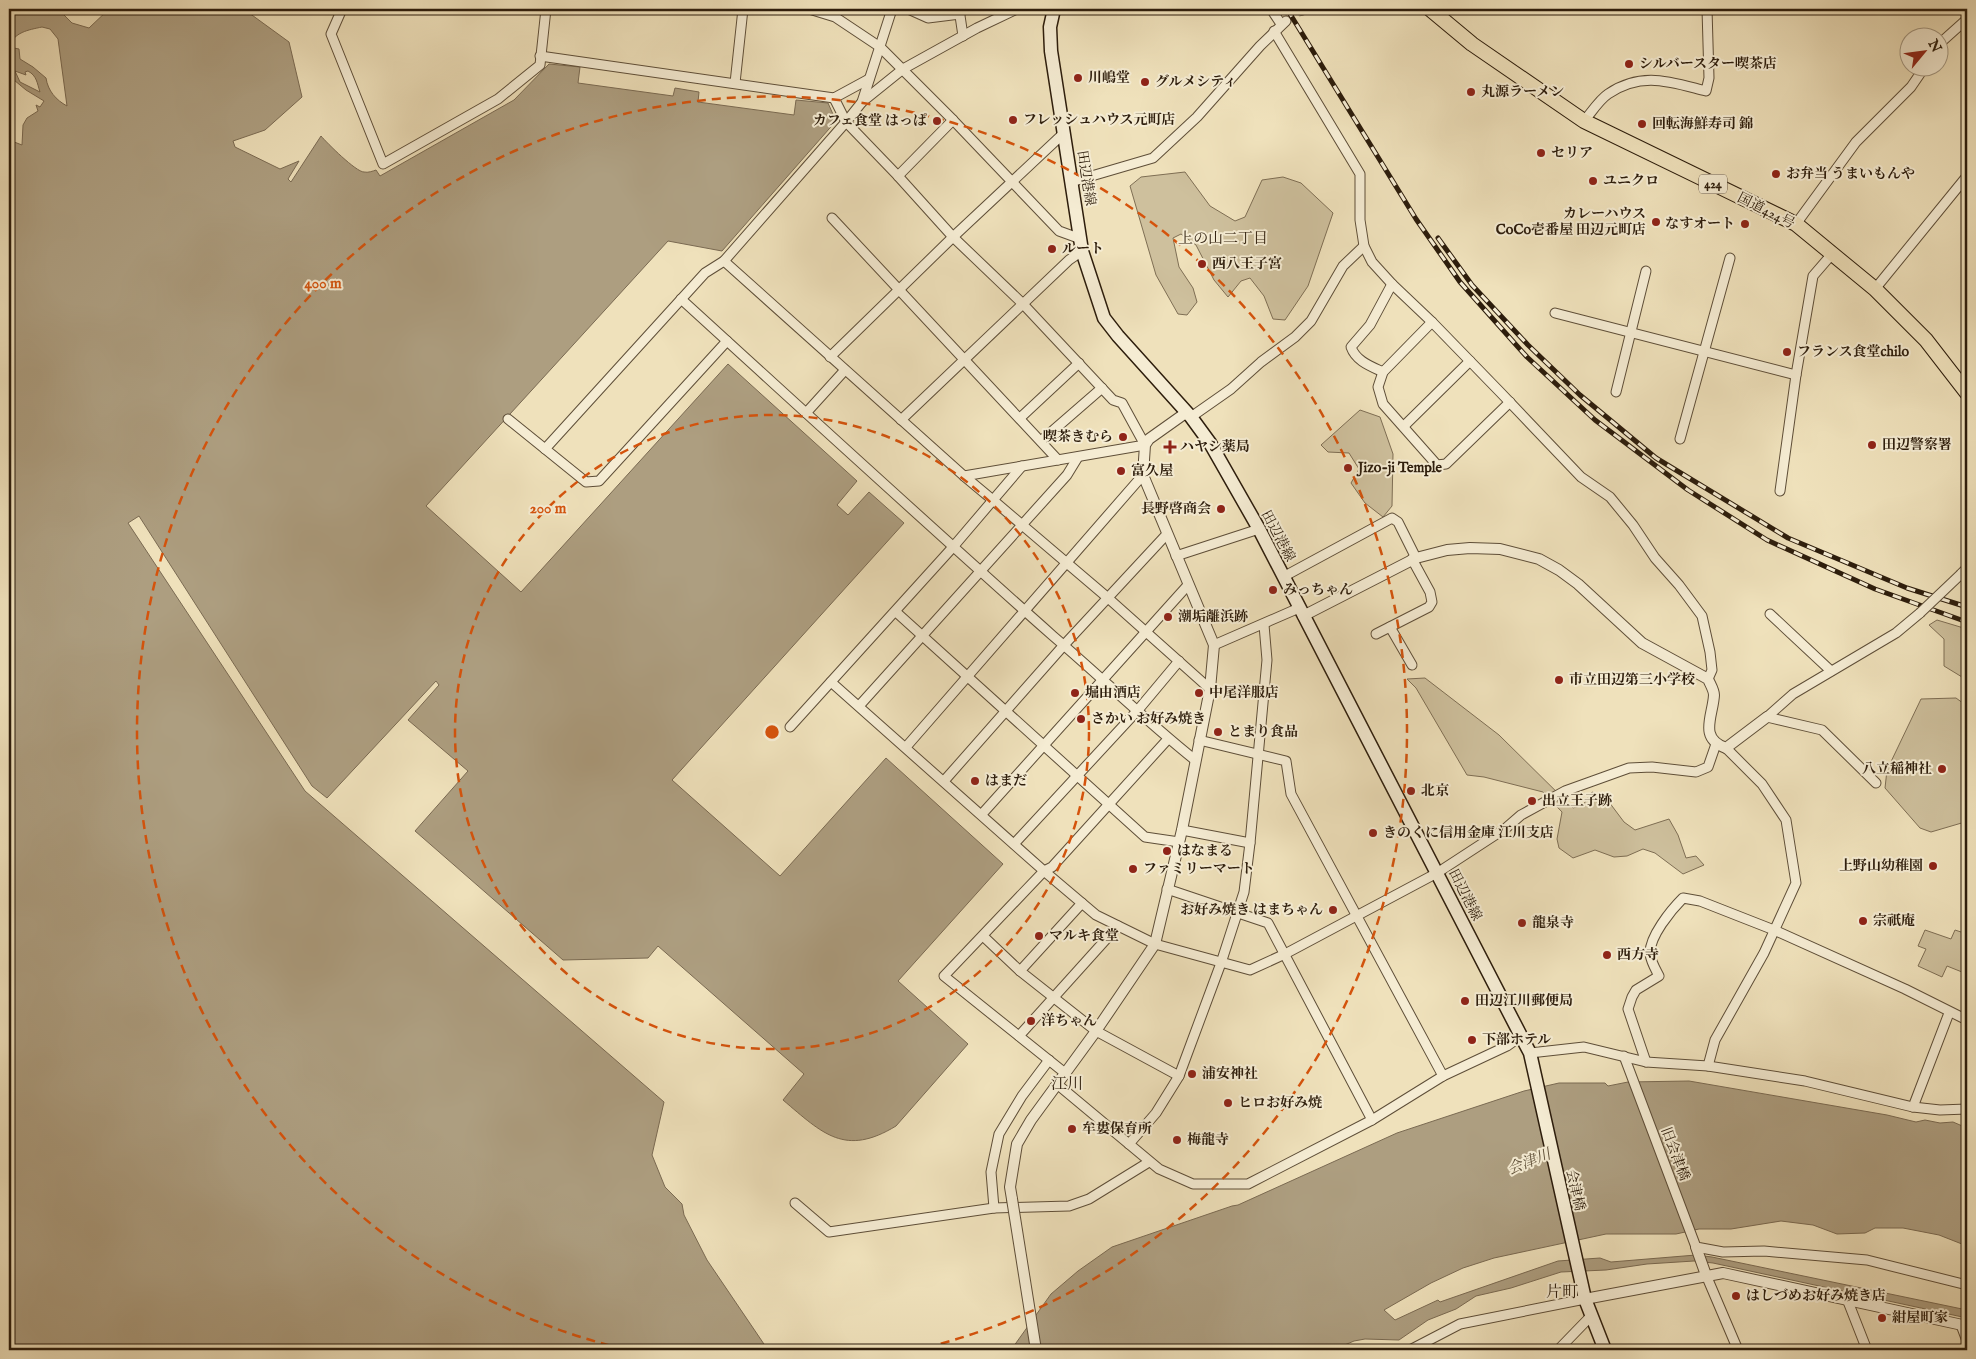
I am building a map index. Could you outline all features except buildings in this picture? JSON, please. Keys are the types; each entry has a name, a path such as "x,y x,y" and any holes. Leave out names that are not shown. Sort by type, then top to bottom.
{"highway":[{"name":"国道424号","path":"1430,9 1472,44 1584,121 1796,224 1875,289 1926,340 1967,392"}],"main road":[{"name":"田辺港線","path":"1054,9 1050,27 1050,51 1081,245 1104,318 1189,415 1210,443 1259,529 1530,1053 1534,1071"},
{"name":"会津橋","path":"1534,1071 1583,1293"},
{"path":"1583,1293 1605,1350"}],"street":[{"path":"342,9 331,34 383,164 498,99 540,65 546,9"},
{"path":"735,83 743,9"},
{"path":"810,9 835,17 880,46 1059,231 1081,245 1069,260 901,420"},
{"path":"862,102 892,9"},
{"path":"908,9 928,18 960,11 962,36"},
{"path":"545,449 704,273 724,261 862,102 903,69 962,36 1017,9"},
{"path":"1071,182 1153,158 1197,117 1283,23 1271,9"},
{"path":"1584,121 1606,95 1629,83 1647,79 1706,91 1709,78 1707,9"},
{"path":"1948,36 1967,19"},
{"path":"1274,31 1360,174 1360,220 1364,246 1372,262 1581,477 1610,497 1633,525 1655,558 1679,585 1702,616 1712,670 1708,679"},
{"path":"540,56 834,98 869,78"},
{"path":"1796,224 1856,142 1911,87 1917,78"},
{"path":"834,98 846,122 953,237 1023,304 1113,400 1122,402 1145,445"},
{"path":"898,176 953,120"},
{"path":"830,356 953,237 1064,134"},
{"path":"1875,289 1967,176"},
{"path":"832,218 1058,460"},
{"path":"1036,1350 1010,1187 1018,1144 1031,1120 1096,1031 1155,944 1182,830 1210,689 1214,645 1143,475 1145,445 1149,439 1231,389 1261,362 1295,337 1311,321 1343,266 1364,246"},
{"path":"1780,491 1796,375 1813,276 1832,254"},
{"path":"1680,439 1730,258"},
{"path":"724,261 964,476 1108,598 1210,689"},
{"path":"1616,392 1646,271"},
{"path":"1383,372 1368,365 1353,354 1351,347 1370,325 1392,284"},
{"path":"682,299 953,547 1138,710 1168,739 1195,760"},
{"path":"1555,313 1796,375"},
{"path":"1432,322 1383,372 1378,387 1383,404 1437,465 1446,464 1510,402"},
{"path":"508,419 586,482 599,481 727,341"},
{"path":"1404,426 1470,361"},
{"path":"1020,418 1079,364"},
{"path":"806,413 845,370"},
{"path":"1041,442 1102,388"},
{"path":"964,476 1145,445"},
{"path":"859,706 1067,474 1078,457"},
{"path":"790,728 896,612 1022,466"},
{"path":"906,747 969,677 1143,475"},
{"path":"1283,577 1392,518 1398,522 1430,592 1432,602 1429,607 1376,634"},
{"path":"1176,556 1259,529"},
{"path":"944,781 1064,645 1167,534"},
{"path":"1214,645 1301,612 1414,558 1447,550 1470,548 1500,549 1539,559 1578,584 1642,643 1708,679 1714,694 1709,718 1711,739 1762,784 1786,820 1796,883 1764,953 1715,1040 1708,1066"},
{"path":"831,682 1044,871 1096,914 1155,944 1250,970 1285,954 1437,873 1506,828 1521,815 1565,792 1629,768 1652,767 1696,772 1708,767 1721,746 1767,717 1793,694 1896,633 1964,571"},
{"path":"982,814 1188,585"},
{"path":"896,612 1146,837 1179,842"},
{"path":"1770,614 1831,672"},
{"path":"1129,1144 1156,1113 1179,1076 1221,963 1244,892 1267,660 1264,625"},
{"path":"1390,627 1412,665"},
{"path":"1014,844 1138,710 1179,661"},
{"path":"1767,717 1822,730 1876,783"},
{"path":"1065,1073 944,976 1044,871 1052,867 1168,739"},
{"path":"1199,740 1286,761 1291,794 1355,917 1443,1076"},
{"path":"1182,830 1250,843"},
{"path":"1167,889 1268,923 1372,1120"},
{"path":"1646,1062 1628,1009 1636,990 1659,976 1650,956 1651,946 1670,911 1683,898 1700,901 1774,930 1905,989 1949,1013 1967,1020"},
{"path":"1020,971 1082,903"},
{"path":"1019,1036 1118,926"},
{"path":"983,936 1020,971 1096,1031 1179,1076"},
{"path":"1913,1107 1949,1013"},
{"path":"1057,1084 1159,1170 1193,1184 1248,1184 1372,1120 1443,1076 1506,1046 1521,1036"},
{"path":"1530,1053 1584,1047 1646,1062 1708,1066 1805,1081 1913,1107 1940,1110 1967,1109"},
{"name":"旧会津橋","path":"1624,1056 1696,1247"},
{"path":"994,1208 991,1172 998,1134 1022,1096 1049,1060"},
{"path":"796,1203 829,1232 994,1208 1069,1206 1089,1199 1149,1162"},
{"path":"1696,1247 1738,1350"},
{"path":"1696,1247 1723,1252 1764,1251 1867,1260 1967,1285"},
{"path":"1410,1350 1460,1324 1583,1293 1723,1273 1964,1325 1967,1340"},
{"path":"1847,1299 1867,1350"},
{"path":"1558,1350 1591,1316"}],"shaded area":[{"path":"1185,172 1210,206 1235,221 1245,217 1262,180 1283,177 1301,183 1333,213 1308,286 1285,320 1273,319 1264,296 1250,278 1241,281 1228,297 1214,280 1196,245 1181,234 1173,238 1179,267 1193,288 1197,302 1187,315 1178,314 1156,275 1130,186 1141,177"},
{"path":"1360,410 1380,417 1393,454 1392,506 1383,517 1365,503 1351,483 1359,469 1349,453 1328,452 1321,445"},
{"path":"1937,620 1967,629 1967,675 1962,677 1944,666 1944,639 1929,625"},
{"path":"1425,678 1499,735 1573,808 1583,805 1592,792 1606,798 1624,822 1635,830 1669,819 1678,835 1686,858 1696,856 1704,865 1683,874 1655,853 1643,849 1627,856 1614,857 1595,850 1573,858 1559,848 1557,839 1562,812 1543,792 1484,777 1467,775 1416,688 1407,679"},
{"path":"1956,698 1967,706 1967,814 1965,822 1931,832 1920,828 1885,788 1887,770 1921,699"},
{"path":"1925,930 1951,939 1955,930 1967,934 1967,965 1965,964 1962,972 1947,966 1942,977 1918,966 1926,949 1918,946"}],"water":[{"path":"9,9 58,9 72,23 89,28 109,9 245,10 289,42 302,97 265,130 233,141 235,147 280,169 299,161 288,179 291,182 321,136 342,157 360,171 370,172 376,170 380,176 514,100 549,64 580,67 578,83 673,96 675,88 699,92 698,102 794,115 796,100 828,103 836,121 722,251 668,241 426,506 521,592 728,364 857,481 837,505 848,515 869,492 904,523 672,780 780,876 886,758 1003,864 898,981 968,1044 896,1126 862,1140 848,1140 835,1137 823,1131 810,1123 783,1100 804,1074 658,946 648,958 563,960 415,831 468,771 408,720 439,685 436,681 327,798 312,786 139,516 128,523 305,791 664,1102 652,1155 665,1187 682,1204 684,1215 707,1260 768,1350 9,1350 9,140 22,145 23,125 27,118 38,111 36,105 40,107 44,101 14,80 9,87","holes":["42,27 50,29 58,39 67,106 53,95 46,78 20,59 19,49 9,47 18,35 27,31","15,71 26,75 25,72 31,73 36,80 40,92 20,82"]},
{"name":"会津川","path":"1689,1081 1887,1115 1916,1122 1925,1120 1940,1123 1953,1122 1967,1128 1967,1246 1939,1235 1903,1228 1875,1228 1865,1233 1837,1234 1813,1225 1781,1221 1731,1229 1699,1229 1676,1234 1606,1234 1494,1258 1463,1268 1431,1283 1384,1310 1395,1320 1438,1300 1440,1302 1558,1261 1600,1258 1611,1262 1696,1255 1967,1310 1967,1318 1713,1263 1694,1261 1647,1264 1606,1270 1561,1272 1511,1288 1476,1296 1456,1309 1428,1320 1399,1340 1365,1339 1354,1341 1333,1350 1011,1350 1051,1294 1078,1271 1112,1247 1238,1205 1397,1133 1524,1091 1559,1083 1605,1083 1608,1086 1628,1082"}],"tunnel":[{"path":"1286,21 1302,10"}],"railway":[{"path":"1287,9 1416,219 1460,282 1527,357 1595,420 1688,490 1767,540 1875,589 1967,622"},
{"path":"1438,238 1472,285 1528,345 1580,395 1656,458 1788,538 1907,588 1967,607"}],"place":[{"name":"シルバースター喫茶店","path":"1629,64"},
{"name":"川嶋堂","path":"1078,78"},
{"name":"グルメシティ","path":"1145,82"},
{"name":"丸源ラーメン","path":"1471,92"},
{"name":"フレッシュハウス元町店","path":"1013,120"},
{"name":"カフェ食堂 はっぱ","path":"937,121"},
{"name":"回転海鮮寿司 錦","path":"1642,124"},
{"name":"セリア","path":"1541,153"},
{"name":"お弁当 うまいもんや","path":"1776,174"},
{"name":"ユニクロ","path":"1593,181"},
{"name":"カレーハウス CoCo壱番屋 田辺元町店","path":"1656,222"},
{"name":"なすオート","path":"1745,224"},
{"name":"ルート","path":"1052,249"},
{"name":"西八王子宮","path":"1202,264"},
{"name":"フランス食堂chilo","path":"1787,352"},
{"name":"喫茶きむら","path":"1123,437"},
{"name":"田辺警察署","path":"1872,445"},
{"name":"ハヤシ薬局","path":"1170,447"},
{"name":"Jizo-ji Temple","path":"1348,468"},
{"name":"富久屋","path":"1121,471"},
{"name":"長野啓商会","path":"1221,509"},
{"name":"みっちゃん","path":"1273,590"},
{"name":"潮垢離浜跡","path":"1168,617"},
{"name":"市立田辺第三小学校","path":"1559,680"},
{"name":"堀由酒店","path":"1075,693"},
{"name":"中尾洋服店","path":"1199,693"},
{"name":"さかい お好み焼き","path":"1081,719"},
{"name":"とまり食品","path":"1218,732"},
{"name":"八立稲神社","path":"1942,769"},
{"name":"はまだ","path":"975,781"},
{"name":"北京","path":"1411,791"},
{"name":"出立王子跡","path":"1532,801"},
{"name":"きのくに信用金庫 江川支店","path":"1373,833"},
{"name":"はなまる","path":"1167,851"},
{"name":"上野山幼稚園","path":"1933,866"},
{"name":"ファミリーマート","path":"1133,869"},
{"name":"お好み焼き はまちゃん","path":"1333,910"},
{"name":"宗祇庵","path":"1863,921"},
{"name":"龍泉寺","path":"1522,923"},
{"name":"マルキ食堂","path":"1039,936"},
{"name":"西方寺","path":"1607,955"},
{"name":"田辺江川郵便局","path":"1465,1001"},
{"name":"洋ちゃん","path":"1031,1021"},
{"name":"下部ホテル","path":"1472,1040"},
{"name":"浦安神社","path":"1192,1074"},
{"name":"ヒロお好み焼","path":"1228,1103"},
{"name":"牟婁保育所","path":"1072,1129"},
{"name":"梅龍寺","path":"1177,1140"},
{"name":"はしづめお好み焼き店","path":"1736,1296"},
{"name":"紺屋町家","path":"1882,1318"}],"district":[{"name":"上の山二丁目","path":"1223,238"},
{"name":"江川","path":"1067,1085"},
{"name":"片町","path":"1562,1293"}]}
